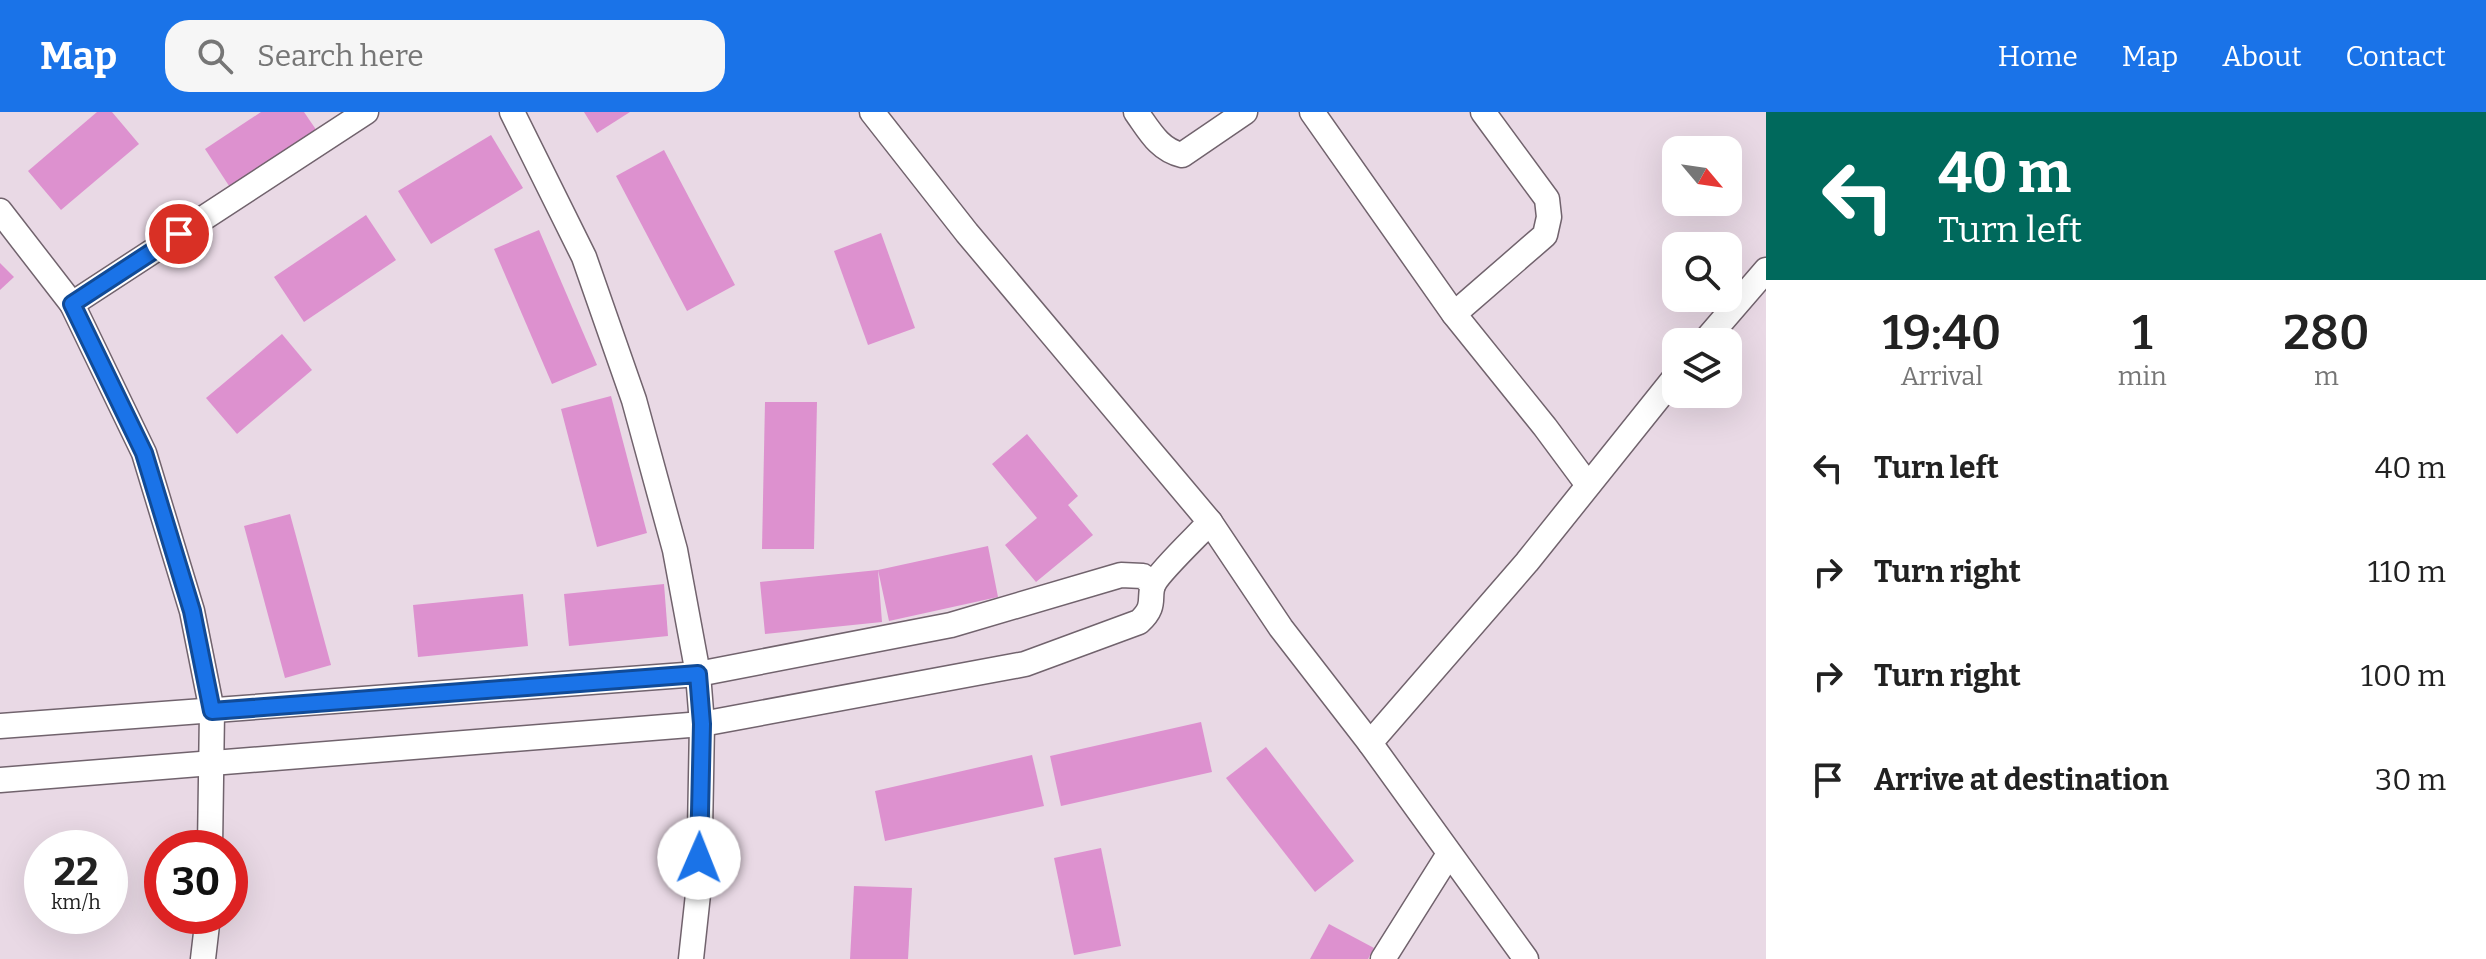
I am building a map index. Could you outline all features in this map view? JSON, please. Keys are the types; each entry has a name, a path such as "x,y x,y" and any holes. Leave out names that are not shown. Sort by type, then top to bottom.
{"street":[{"path":"72,304 366,112"},
{"path":"512,112 584,257 634,400 675,550 698,674 702,724 699,885 691,959"},
{"path":"872,112 967,233 1210,522 1281,628 1370,743 1526,959"},
{"path":"1136,112 1159,144 1170,152 1182,155 1245,112"},
{"path":"1312,112 1454,314 1588,485"},
{"path":"1454,314 1545,235 1549,217 1547,199 1483,112"},
{"path":"0,211 72,304 144,453 192,611 212,711 211,830"},
{"path":"1716,328 1766,270"},
{"path":"1370,743 1527,562 1662,393"},
{"path":"0,780 702,724 1025,664 1139,622 1148,615 1153,585 1210,522"},
{"path":"0,726 698,674 951,625 1121,575 1143,576 1153,585"},
{"path":"1383,959 1449,854"},
{"path":"203,959 206,934"}],"building":[{"path":"97,112 112,112 139,144 61,210 28,171"},
{"path":"261,112 304,112 319,134 233,192 205,149"},
{"path":"584,112 630,112 597,133"},
{"path":"491,135 523,188 431,244 398,191"},
{"path":"664,150 735,285 687,311 616,176"},
{"path":"366,215 396,260 304,322 274,277"},
{"path":"539,230 597,365 552,384 494,249"},
{"path":"881,233 915,328 868,345 834,251"},
{"path":"0,263 14,277 0,290"},
{"path":"282,334 312,370 237,434 206,398"},
{"path":"611,396 647,533 597,547 561,409"},
{"path":"765,402 817,402 814,549 762,549"},
{"path":"1027,434 1078,496 1068,505 1093,535 1036,582 1005,545 1037,518 992,464"},
{"path":"290,514 331,665 285,678 244,526"},
{"path":"988,546 998,597 889,621 878,570"},
{"path":"878,570 882,622 765,634 760,582"},
{"path":"664,584 668,636 569,646 564,594"},
{"path":"523,594 528,646 418,657 413,605"},
{"path":"1201,722 1212,772 1061,806 1050,756"},
{"path":"1266,747 1354,861 1315,892 1226,778"},
{"path":"1032,755 1044,806 885,841 875,791"},
{"path":"1101,848 1121,946 1074,955 1054,858"},
{"path":"854,886 912,888 908,959 850,959"},
{"path":"1329,924 1374,948 1368,959 1310,959"}],"route":[{"path":"179,234 72,304 144,453 192,611 212,711 698,674 702,724 699,858"}]}
